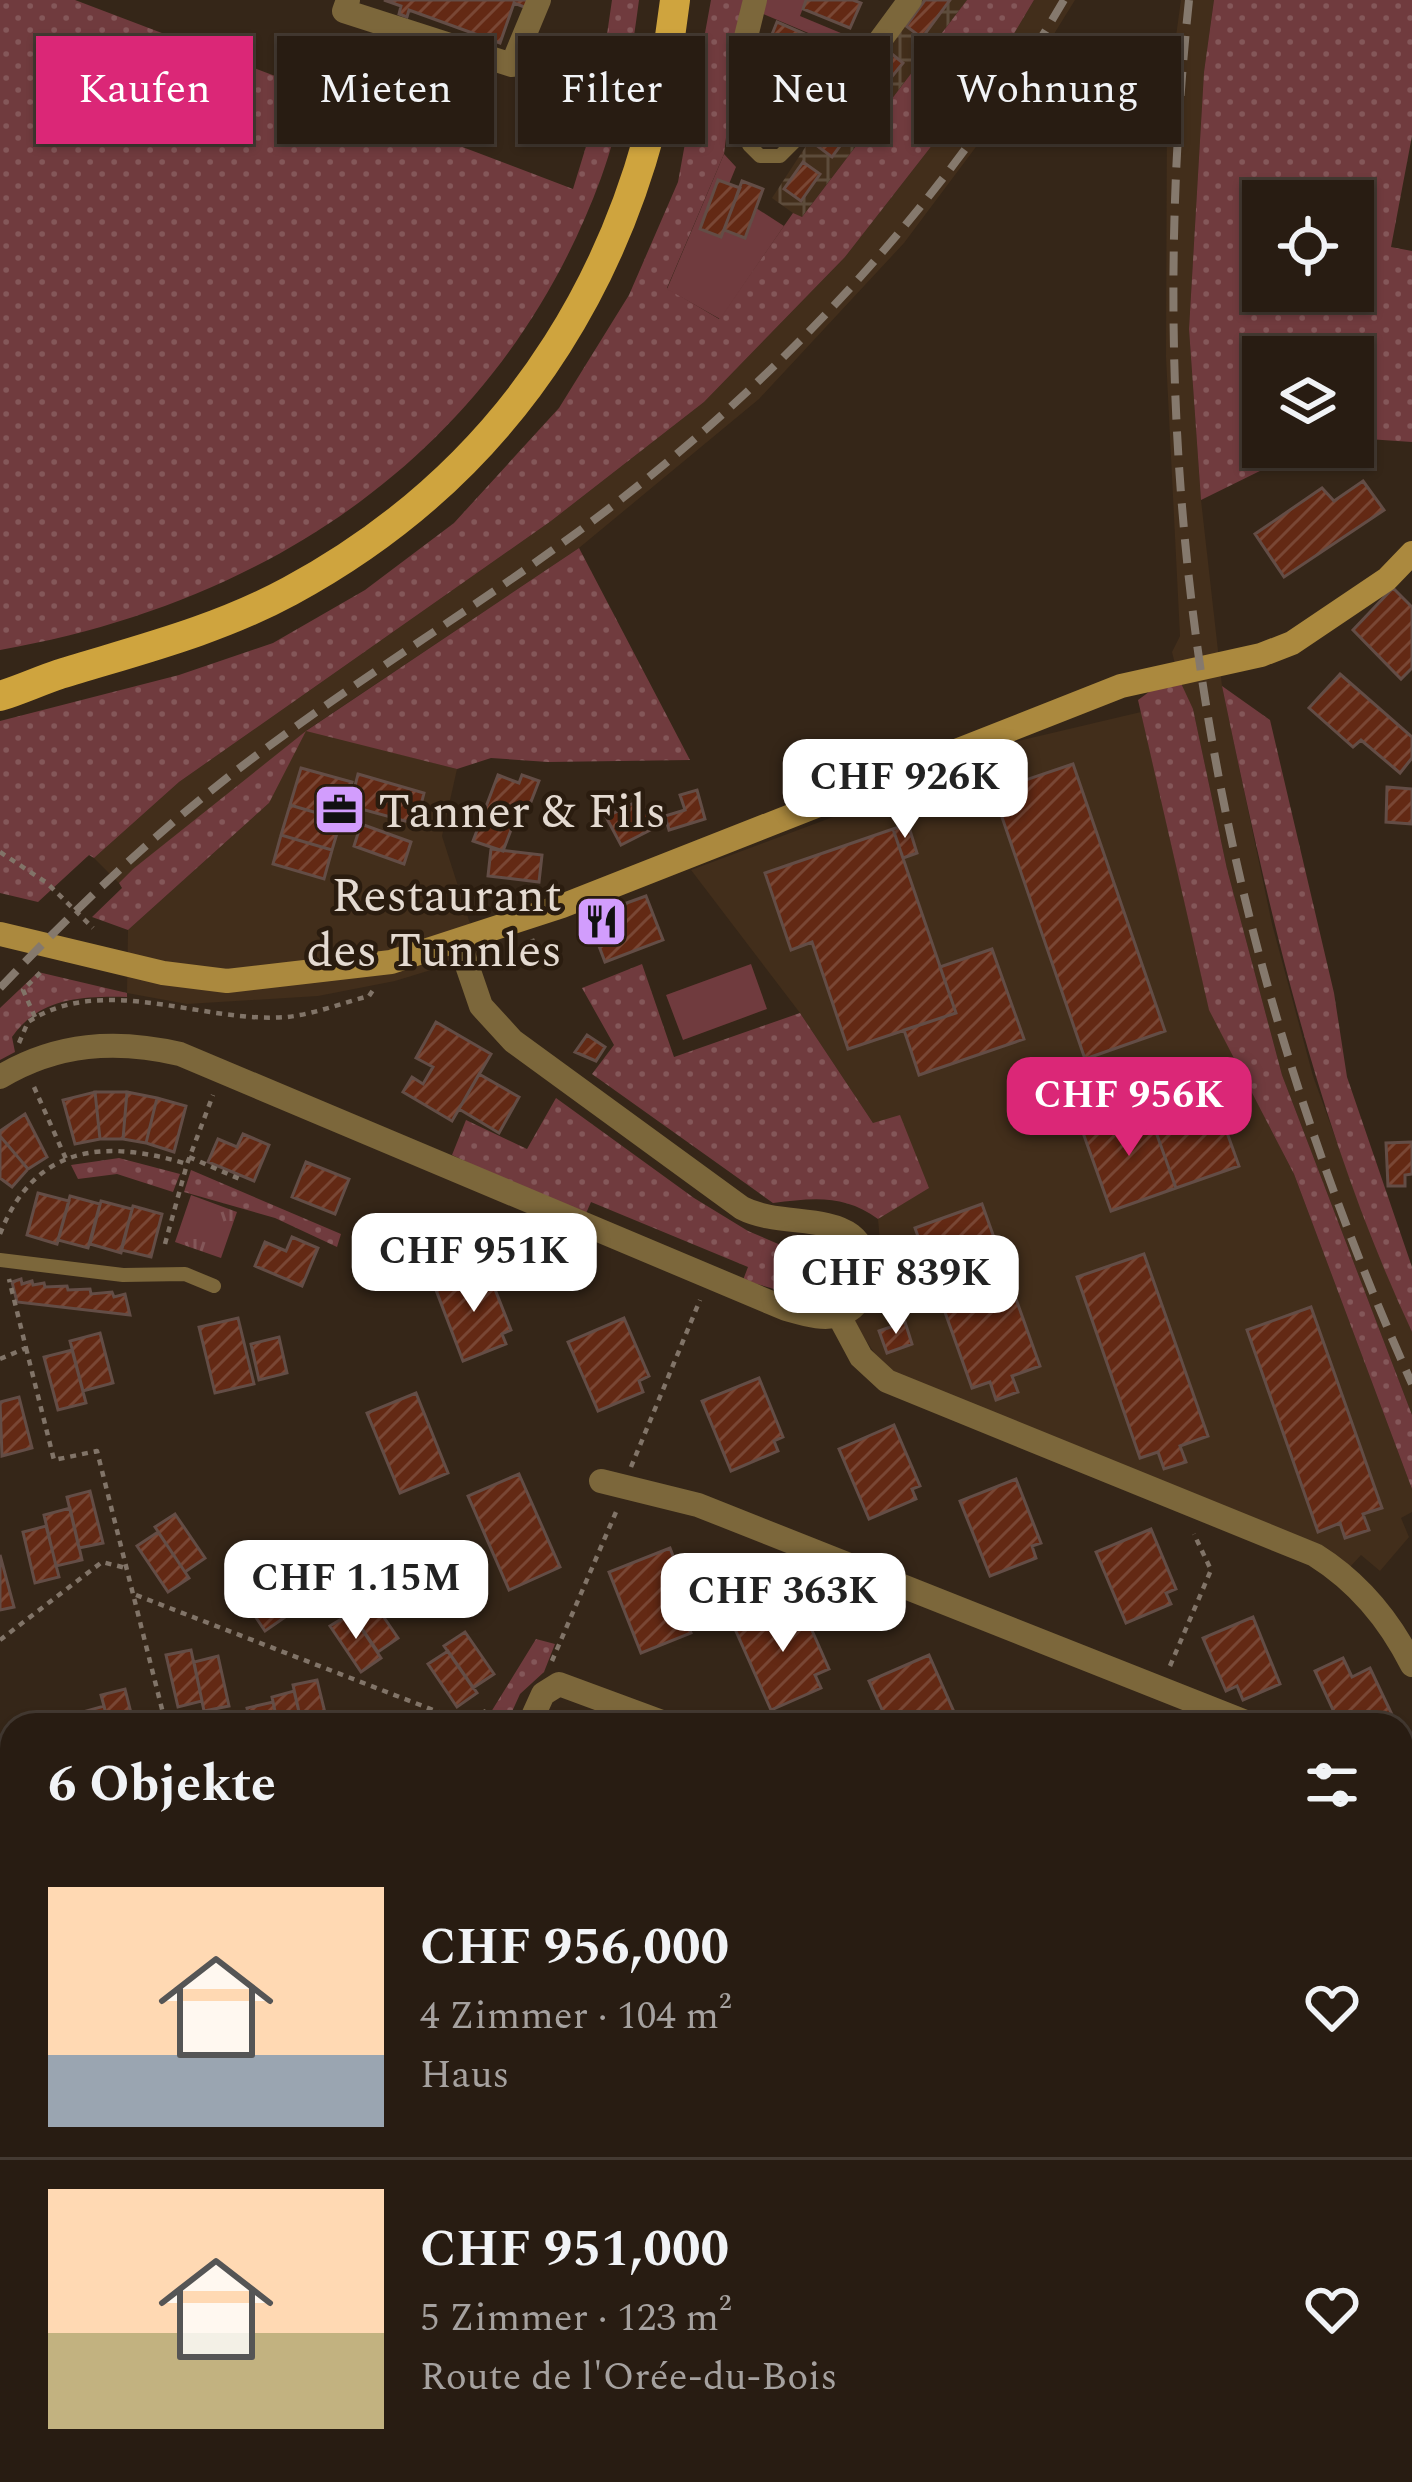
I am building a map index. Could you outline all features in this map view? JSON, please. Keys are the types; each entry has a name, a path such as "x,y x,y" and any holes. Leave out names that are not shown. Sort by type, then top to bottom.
{"main road":[{"path":"0,697 59,674 183,638 290,592 397,520 478,446 542,368 572,321 624,218 660,99 675,0"},
{"path":"0,934 140,968 227,981 391,962 562,906 1120,686 1261,656 1292,643 1370,592 1412,554"},
{"path":"0,677 59,674"}],"street":[{"path":"348,0 344,10 512,65 539,0"},
{"path":"746,36 755,0"},
{"path":"883,36 910,0"},
{"path":"0,1077 88,1045 147,1046 180,1054 786,1309 839,1316 857,1303 865,1288 867,1258 858,1242 836,1227 768,1219 742,1208 513,1041 482,1006 459,942"},
{"path":"839,1316 861,1357 887,1381 1315,1555 1371,1602 1412,1665"},
{"path":"620,1477 1223,1713"},
{"path":"534,1713 543,1694 559,1684 638,1713"}],"lane":[{"path":"749,144 753,152 771,159 794,144"},
{"path":"0,1261 123,1275 185,1274 214,1286"}],"path":[{"path":"0,852 47,883 92,928"},
{"path":"532,938 538,956"},
{"path":"35,1017 23,991 43,970"},
{"path":"66,1159 27,1071 20,1037 35,1017 70,1005 117,1000 192,1012 287,1017 369,996 374,989"},
{"path":"165,1244 212,1096"},
{"path":"0,1234 25,1188 66,1159 106,1148 188,1160 242,1180"},
{"path":"11,1288 54,1460 97,1451 163,1713"},
{"path":"554,1657 620,1477 698,1304"},
{"path":"0,1359 26,1348"},
{"path":"1180,1643 1211,1570 1192,1530"},
{"path":"0,1640 102,1562 126,1568"},
{"path":"134,1594 444,1713"}],"shaded area":[{"path":"917,0 967,0 940,36 914,36 914,70 890,101 889,36"},
{"path":"1034,0 1075,0 1053,36 1013,36"},
{"path":"1181,0 1214,0 1204,72 1189,329 1201,500 1222,686 1272,924 1313,1076 1372,1239 1412,1332 1412,1415 1282,1075 1227,869 1193,709 1181,688 1172,652 1180,636 1166,357 1167,144 1181,144 1181,36 1176,36"},
{"path":"807,144 857,144 801,218 772,198"},
{"path":"933,144 978,144 904,243 759,399 579,548 307,730 457,769 442,836 480,955 395,981 318,996 187,1004 127,993 128,930 269,803 133,869 119,883 94,858 179,782 551,521 704,402 845,257"},
{"path":"1141,712 1209,1009 1294,1174 1412,1489 1412,1512 1401,1518 1409,1537 1380,1571 1361,1555 1350,1567 889,1375 849,1315 882,1266 878,1219 929,1187 873,1123 800,1013 691,870 833,817 820,788"}],"green space":[{"path":"0,0 75,0 170,36 36,36 36,144 253,144 253,68 277,77 277,144 454,144 573,189 587,144 611,144 558,274 504,358 440,433 366,497 285,550 196,594 101,627 0,650"},
{"path":"612,0 639,0 633,36 607,36"},
{"path":"711,0 743,0 739,36 729,36 724,154 667,288 719,319 793,213 802,217 858,144 890,144 890,101 914,70 914,144 933,144 845,257 704,402 551,521 179,782 38,902 0,893 0,721 179,675 273,643 365,590 454,523 559,408 629,295 678,182 685,144 705,144 704,36"},
{"path":"767,0 806,0 800,16 848,36 816,36 761,13"},
{"path":"967,0 1034,0 1013,36 940,36"},
{"path":"1214,0 1412,0 1412,136 1391,247 1412,251 1412,442 1374,439 1374,336 1242,336 1242,468 1266,468 1201,500 1189,329 1204,72"},
{"path":"724,154 736,167 729,184 718,181 700,229 721,237 724,230 745,238 756,208 784,226 720,319 667,289"},
{"path":"579,548 690,760 491,758 457,769 306,731"},
{"path":"1179,679 1193,709 1227,869 1282,1075 1412,1415 1412,1489 1294,1174 1209,1010 1138,700"},
{"path":"1222,686 1270,720 1334,993 1347,1077 1412,1267 1412,1332 1348,1175 1298,1015"},
{"path":"306,731 269,803 128,930 92,917 122,888 119,883 133,869"},
{"path":"642,964 674,1057 800,1013 873,1123 900,1115 929,1188 878,1219 840,1202 773,1203 592,1074 614,1045 582,988"},
{"path":"751,964 767,1009 683,1040 666,995"},
{"path":"38,972 127,993 127,997 78,999 48,1007 23,1024 12,1037 15,1052 0,1060 0,1008"},
{"path":"556,1098 694,1198 748,1231 783,1246 835,1255 846,1273 840,1296 812,1300 743,1280 748,1267 591,1202 584,1218 452,1155 466,1120 527,1149"},
{"path":"119,1158 180,1174 173,1192 117,1174 78,1179 71,1165"},
{"path":"191,1170 341,1234 337,1247 275,1218 184,1192"},
{"path":"191,1195 237,1212 221,1258 175,1242"},
{"path":"536,1639 555,1644 544,1672 520,1694 511,1713 490,1713"}],"building":[{"path":"384,0 530,0 527,8 514,3 500,43 494,36 481,36 409,10 407,17 399,14 401,6"},
{"path":"806,0 861,3 850,28 803,9"},
{"path":"925,0 950,0 923,36 906,26"},
{"path":"777,22 809,36 771,36"},
{"path":"890,52 903,63 890,79"},
{"path":"817,144 842,144 832,157"},
{"path":"803,162 820,174 801,201 784,189"},
{"path":"718,180 740,188 721,237 700,229"},
{"path":"742,181 763,189 745,238 724,230"},
{"path":"1363,481 1384,510 1284,577 1255,534 1322,488 1334,501"},
{"path":"1393,588 1412,607 1412,668 1401,679 1353,630"},
{"path":"1340,674 1412,737 1412,758 1400,773 1361,740 1353,747 1309,708"},
{"path":"1073,764 1165,1031 1085,1059 993,791"},
{"path":"301,768 352,782 341,820 290,805"},
{"path":"358,774 424,793 416,824 350,806"},
{"path":"498,775 519,783 522,775 539,781 527,812 519,809 503,851 473,841"},
{"path":"1387,787 1412,789 1412,824 1386,822"},
{"path":"697,790 705,819 669,830 665,816 685,810 680,795"},
{"path":"640,800 654,828 621,845 606,817"},
{"path":"290,805 341,820 332,850 281,835"},
{"path":"361,824 411,842 404,864 354,846"},
{"path":"908,824 917,853 903,858 893,829"},
{"path":"893,829 956,1013 848,1049 812,942 791,950 765,873"},
{"path":"281,835 332,850 324,879 273,864"},
{"path":"491,849 542,855 539,882 488,876"},
{"path":"646,896 663,940 605,962 588,917"},
{"path":"992,949 1024,1039 919,1075 904,1030 956,1013 940,967"},
{"path":"436,1022 491,1054 452,1121 403,1092 412,1077 423,1084 433,1067 416,1058"},
{"path":"587,1035 605,1047 596,1061 575,1052"},
{"path":"479,1074 519,1097 499,1133 459,1109"},
{"path":"1210,1085 1239,1166 1176,1188 1147,1107"},
{"path":"95,1092 127,1092 123,1139 100,1139"},
{"path":"95,1092 100,1139 75,1144 63,1100"},
{"path":"127,1092 157,1098 146,1143 123,1139"},
{"path":"157,1098 186,1106 174,1152 146,1143"},
{"path":"1147,1107 1176,1188 1111,1211 1082,1130"},
{"path":"25,1114 47,1157 28,1169 0,1136 0,1131"},
{"path":"243,1134 269,1145 254,1181 208,1162 218,1139 237,1147"},
{"path":"0,1136 28,1169 12,1187 0,1178"},
{"path":"1412,1142 1412,1174 1405,1175 1405,1186 1388,1186 1386,1143"},
{"path":"306,1162 349,1179 335,1214 292,1197"},
{"path":"38,1193 69,1201 57,1244 27,1235"},
{"path":"70,1196 100,1204 88,1248 58,1240"},
{"path":"101,1201 132,1209 121,1253 90,1244"},
{"path":"982,1204 1040,1366 1012,1376 1018,1392 996,1400 990,1382 972,1388 915,1228"},
{"path":"133,1206 162,1214 151,1257 121,1250"},
{"path":"292,1237 318,1248 302,1286 255,1266 265,1242 286,1251"},
{"path":"1144,1254 1208,1436 1180,1446 1186,1462 1164,1469 1158,1452 1140,1458 1077,1277"},
{"path":"487,1269 511,1330 502,1334 506,1344 463,1361 436,1290"},
{"path":"21,1279 22,1284 32,1281 45,1287 90,1289 91,1294 125,1294 130,1315 17,1302 12,1282"},
{"path":"1311,1307 1382,1508 1363,1514 1369,1530 1345,1538 1340,1523 1318,1532 1247,1330"},
{"path":"238,1318 254,1384 215,1393 199,1327"},
{"path":"624,1318 649,1376 639,1381 643,1392 598,1411 568,1342"},
{"path":"905,1322 912,1344 887,1353 879,1331"},
{"path":"100,1333 113,1383 83,1391 70,1341"},
{"path":"279,1337 287,1373 259,1380 251,1344"},
{"path":"72,1350 86,1403 58,1410 44,1357"},
{"path":"759,1378 783,1437 774,1441 778,1451 731,1471 702,1401"},
{"path":"416,1393 448,1473 400,1493 367,1413"},
{"path":"19,1397 32,1448 2,1456 0,1402"},
{"path":"894,1425 920,1486 912,1489 916,1499 869,1519 839,1449"},
{"path":"519,1474 560,1567 509,1590 468,1496"},
{"path":"1016,1479 1041,1543 1032,1546 1036,1558 990,1576 960,1501"},
{"path":"90,1491 103,1543 79,1548 67,1497"},
{"path":"70,1508 82,1560 56,1566 44,1515"},
{"path":"175,1514 205,1558 185,1572 155,1527"},
{"path":"46,1526 59,1577 35,1583 23,1532"},
{"path":"1151,1529 1176,1589 1166,1593 1171,1604 1126,1623 1096,1552"},
{"path":"158,1532 189,1578 168,1592 137,1546"},
{"path":"670,1548 697,1618 687,1622 691,1633 641,1653 609,1572"},
{"path":"272,1553 302,1597 281,1611 252,1566"},
{"path":"0,1555 14,1607 0,1610"},
{"path":"255,1571 285,1617 265,1631 234,1585"},
{"path":"368,1594 398,1638 378,1652 348,1608"},
{"path":"799,1601 829,1669 815,1675 821,1688 771,1710 735,1629"},
{"path":"351,1613 381,1658 361,1672 330,1626"},
{"path":"1253,1617 1280,1684 1243,1700 1237,1686 1226,1691 1203,1638"},
{"path":"465,1632 494,1674 473,1688 444,1646"},
{"path":"191,1650 202,1701 178,1707 166,1655"},
{"path":"448,1651 477,1693 457,1707 428,1664"},
{"path":"929,1655 954,1713 884,1713 869,1681"},
{"path":"218,1656 229,1706 204,1711 194,1662"},
{"path":"1343,1658 1352,1677 1370,1668 1391,1713 1334,1713 1315,1671"},
{"path":"317,1680 325,1713 299,1713 293,1685"},
{"path":"125,1689 131,1713 106,1713 101,1695"},
{"path":"294,1691 299,1713 275,1713 272,1697"},
{"path":"273,1702 275,1713 248,1713 247,1708"},
{"path":"104,1706 106,1713 79,1713"}],"railway":[{"path":"0,988 116,873 209,792 574,535 748,391 866,271 920,207 972,140 1064,0"},
{"path":"1189,0 1176,181 1174,359 1184,534 1206,707 1240,878 1286,1048 1343,1216 1412,1384"}],"place":[{"name":"Tanner & Fils","path":"339,810"},
{"name":"Restaurant des Tunnles","path":"601,922"}]}
